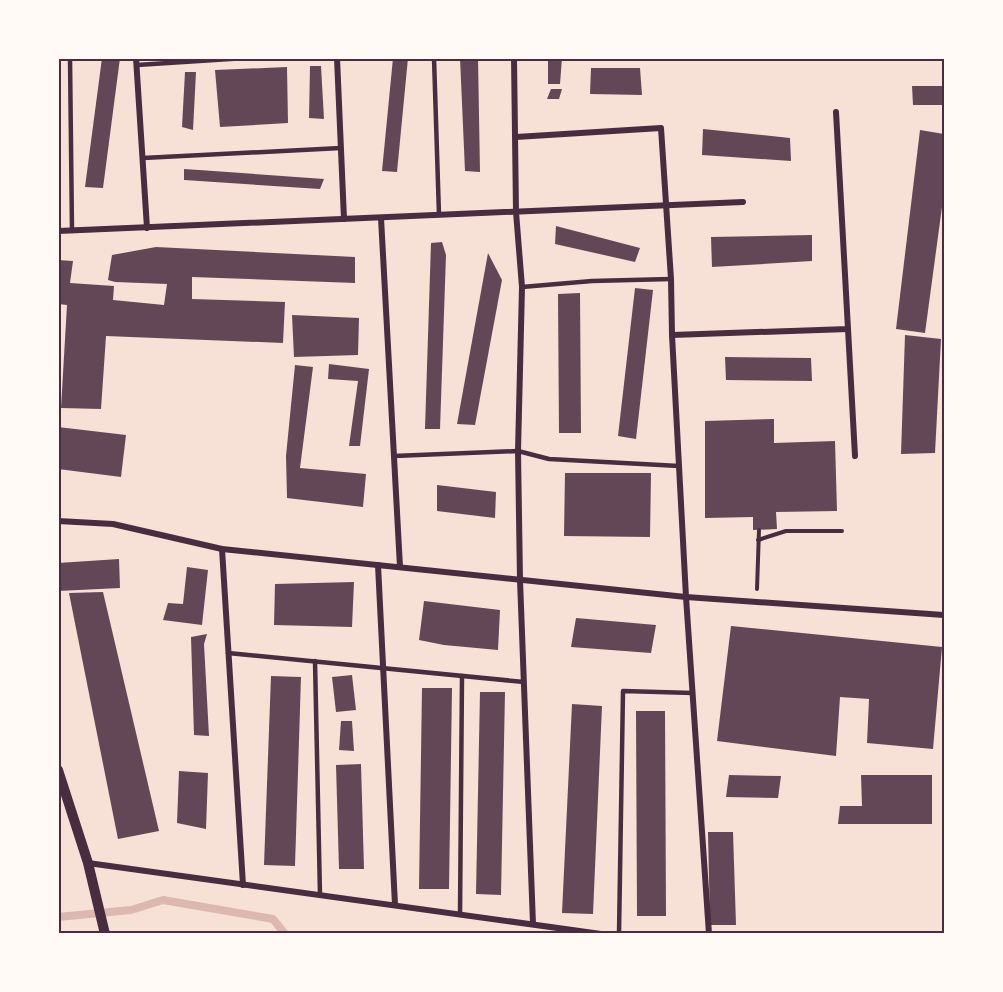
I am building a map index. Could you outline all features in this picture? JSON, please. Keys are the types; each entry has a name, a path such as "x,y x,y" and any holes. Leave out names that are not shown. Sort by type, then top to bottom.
{"street":[{"path":"337,58 344,219"},
{"path":"514,58 516,212 522,287 518,451 520,580 533,924"},
{"path":"136,62 147,228"},
{"path":"836,112 855,456"},
{"path":"516,137 661,128 671,279 686,597 709,933"},
{"path":"58,231 743,202"},
{"path":"381,218 400,567"},
{"path":"672,335 848,329"},
{"path":"58,521 113,524 222,549 686,597 945,615"},
{"path":"222,549 243,885"},
{"path":"378,565 395,905"},
{"path":"59,771 88,863 105,933"},
{"path":"88,863 601,933"}],"lane":[{"path":"70,58 72,231"},
{"path":"136,62 246,58"},
{"path":"434,58 439,215"},
{"path":"142,158 341,148"},
{"path":"522,287 592,281 671,279"},
{"path":"394,456 518,451 549,459 679,466"},
{"path":"228,653 524,682"},
{"path":"315,662 320,895"},
{"path":"460,915 462,676"},
{"path":"619,933 623,691 693,693"}],"path":[{"path":"756,602 759,530"},
{"path":"758,540 786,531 842,531"}],"building":[{"path":"102,58 120,58 103,188 85,187"},
{"path":"393,58 408,58 397,172 382,171"},
{"path":"460,58 478,58 480,172 465,171"},
{"path":"548,58 562,58 560,84 548,84"},
{"path":"310,66 321,66 324,119 309,118"},
{"path":"287,67 288,123 220,127 215,70"},
{"path":"591,68 640,68 642,95 590,94"},
{"path":"185,72 196,72 193,130 182,127"},
{"path":"912,86 944,86 944,105 913,105"},
{"path":"551,89 562,89 559,99 547,99"},
{"path":"703,129 790,138 791,161 702,155"},
{"path":"920,130 944,134 944,192 925,333 896,329"},
{"path":"184,169 324,179 320,189 184,180"},
{"path":"556,226 640,248 635,262 555,244"},
{"path":"812,235 812,261 712,267 711,237"},
{"path":"442,242 446,255 440,429 425,429 431,243"},
{"path":"156,247 355,257 355,283 192,277 192,299 285,302 283,343 106,336 101,409 61,408 67,305 58,304 58,260 73,261 70,283 114,286 113,300 164,305 167,284 108,280 112,255"},
{"path":"488,253 502,280 475,425 457,424"},
{"path":"635,288 653,290 636,439 618,436"},
{"path":"580,293 581,433 559,433 558,294"},
{"path":"292,315 359,318 358,355 294,357"},
{"path":"905,335 941,339 935,453 901,454"},
{"path":"725,357 811,358 812,381 726,380"},
{"path":"329,364 369,369 360,446 349,446 358,381 328,379"},
{"path":"295,365 313,367 300,468 366,474 363,507 287,498 286,456"},
{"path":"774,419 774,443 835,441 837,511 776,512 777,529 753,530 753,517 705,518 705,421"},
{"path":"58,427 126,435 121,477 58,469"},
{"path":"565,473 651,473 650,537 564,536"},
{"path":"437,485 496,492 495,518 437,511"},
{"path":"119,559 120,588 58,591 58,563"},
{"path":"187,567 208,570 202,625 163,620 168,603 183,604"},
{"path":"354,582 352,627 274,625 275,584"},
{"path":"103,592 159,831 118,839 69,593"},
{"path":"424,601 500,610 498,650 444,645 419,640"},
{"path":"576,618 656,625 651,653 571,647"},
{"path":"731,626 942,647 933,749 867,743 869,699 840,697 836,756 717,741"},
{"path":"207,634 204,644 209,736 194,735 191,637"},
{"path":"352,675 356,710 336,712 332,677"},
{"path":"271,676 301,677 295,866 264,865"},
{"path":"422,688 452,688 449,889 419,889"},
{"path":"480,692 505,692 501,895 476,894"},
{"path":"572,704 602,706 593,914 562,913"},
{"path":"636,711 665,711 666,916 637,916"},
{"path":"341,721 352,721 354,751 339,750"},
{"path":"361,764 364,869 339,869 336,765"},
{"path":"179,771 208,773 206,829 177,823"},
{"path":"729,775 781,776 778,798 726,797"},
{"path":"861,775 932,775 932,824 838,824 840,806 862,806"},
{"path":"708,832 733,832 736,925 710,925"}],"waterway":[{"path":"58,917 131,910 163,900 273,919 285,934"}]}
